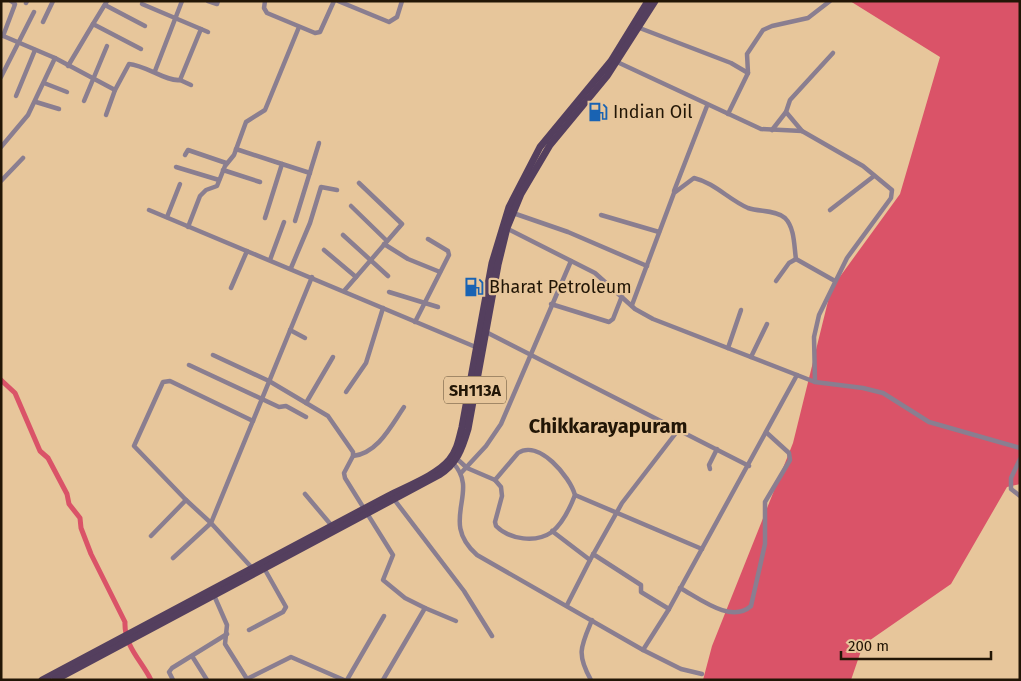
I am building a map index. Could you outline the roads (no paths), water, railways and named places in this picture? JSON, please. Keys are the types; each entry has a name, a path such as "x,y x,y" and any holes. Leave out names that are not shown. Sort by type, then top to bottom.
{"main road":[{"name":"SH113A","path":"636,27 648,1"},
{"name":"SH113A","path":"479,349 486,332 504,227 544,152 614,61 655,1"},
{"name":"SH113A","path":"453,459 468,429 479,349 504,227 518,188 540,147 614,61"},
{"path":"254,570 264,568 366,511 447,470 453,459"},
{"path":"42,680 138,633 332,526 366,511"},
{"path":"55,680 113,646"}],"street":[{"path":"11,1 14,7 2,35 55,58 116,90"},
{"path":"43,22 54,1"},
{"path":"155,71 182,1"},
{"path":"208,1 217,4 218,1"},
{"path":"265,1 264,8 267,13 315,33 320,32 336,1 389,22 397,17 402,1"},
{"path":"728,114 748,73 747,54 763,30 772,26 808,18 830,1"},
{"path":"68,66 106,3 145,26"},
{"path":"142,4 208,32"},
{"path":"1,77 34,12"},
{"path":"93,24 140,49"},
{"path":"188,226 200,196 206,190 217,186 226,163 236,149 246,122 265,110 299,26"},
{"path":"636,27 731,63 748,73"},
{"path":"180,80 201,29"},
{"path":"84,101 107,46"},
{"path":"16,96 35,50"},
{"path":"772,130 786,112 790,100 833,53"},
{"path":"1,147 28,115 36,102 55,58"},
{"path":"614,61 707,106 761,129 802,130"},
{"path":"106,114 129,64 155,71 191,86"},
{"path":"44,83 67,92"},
{"path":"36,102 59,109"},
{"path":"632,305 707,106"},
{"path":"786,112 802,130 863,166 892,190 893,194 847,258 819,315 814,332 815,382"},
{"path":"295,221 319,143"},
{"path":"236,149 310,172"},
{"path":"184,155 188,150 226,163"},
{"path":"1,181 23,158"},
{"path":"265,218 282,164"},
{"path":"176,166 219,180"},
{"path":"223,170 260,182"},
{"path":"830,210 874,176"},
{"path":"674,193 694,178 706,181 745,206 762,212 775,212 786,219 795,242 796,259"},
{"path":"344,291 385,242 401,228 401,222 359,183"},
{"path":"166,217 180,184"},
{"path":"290,268 310,223 322,187 337,190"},
{"path":"351,206 385,242 408,259 440,272"},
{"path":"149,210 312,277 479,349"},
{"path":"513,213 568,232 647,266"},
{"path":"601,215 658,232"},
{"path":"270,260 284,222"},
{"path":"504,227 595,274 632,305 653,319 815,382 863,388 883,393 929,422 1020,448"},
{"path":"343,235 388,276"},
{"path":"415,322 448,255 448,251 428,239"},
{"path":"324,250 356,277"},
{"path":"231,288 247,251"},
{"path":"796,259 835,280"},
{"path":"776,281 789,263 796,259"},
{"path":"461,473 486,446 501,424 571,261"},
{"path":"173,558 211,523 312,277"},
{"path":"389,292 438,307"},
{"path":"551,304 610,322 622,296"},
{"path":"346,392 366,363 383,308"},
{"path":"728,348 741,310"},
{"path":"750,357 767,324"},
{"path":"290,330 305,338"},
{"path":"486,332 749,466"},
{"path":"214,355 269,381 333,422 353,452 353,456 344,473 393,555 383,580 405,598 456,621"},
{"path":"306,403 333,357"},
{"path":"190,365 279,407 286,406 306,418"},
{"path":"643,650 669,609 749,466 797,375"},
{"path":"253,421 170,381 162,382 134,446 211,523 254,570"},
{"path":"353,456 366,453 374,446 404,407"},
{"path":"567,605 593,554 638,479 679,429"},
{"path":"680,588 718,608 730,612 746,611 751,606 765,544 765,502 790,460 789,453 767,433"},
{"path":"710,469 709,465 716,449"},
{"path":"453,459 467,468 495,480 502,491 495,522 500,530 517,537 538,537 552,531 568,512 575,495 572,483 564,474 532,450 523,450 518,453 495,480"},
{"path":"453,459 461,473 463,489 459,528 467,546 477,555 643,650 681,669 702,674"},
{"path":"1020,459 1011,478 1011,489 1020,496"},
{"path":"305,494 332,526"},
{"path":"575,495 702,549"},
{"path":"393,497 464,591 492,636"},
{"path":"151,536 186,500"},
{"path":"552,531 590,560"},
{"path":"593,554 641,585 641,592 669,609"},
{"path":"249,630 283,612 286,607 264,568"},
{"path":"213,593 227,625 226,644 247,680 291,657 346,680 384,616"},
{"path":"383,680 425,608"},
{"path":"591,680 585,669 580,651 592,620"},
{"path":"174,680 170,670 227,634"},
{"path":"192,656 207,680"}],"waterway":[{"path":"1,380 15,393 40,451 48,458 67,494 69,504 80,518 81,528 91,554 125,622 125,631 130,646 151,680"}],"place":[{"name":"Indian Oil","path":"598,112"},
{"name":"Bharat Petroleum","path":"474,287"}],"district":[{"name":"Chikkarayapuram","path":"608,426"}]}
